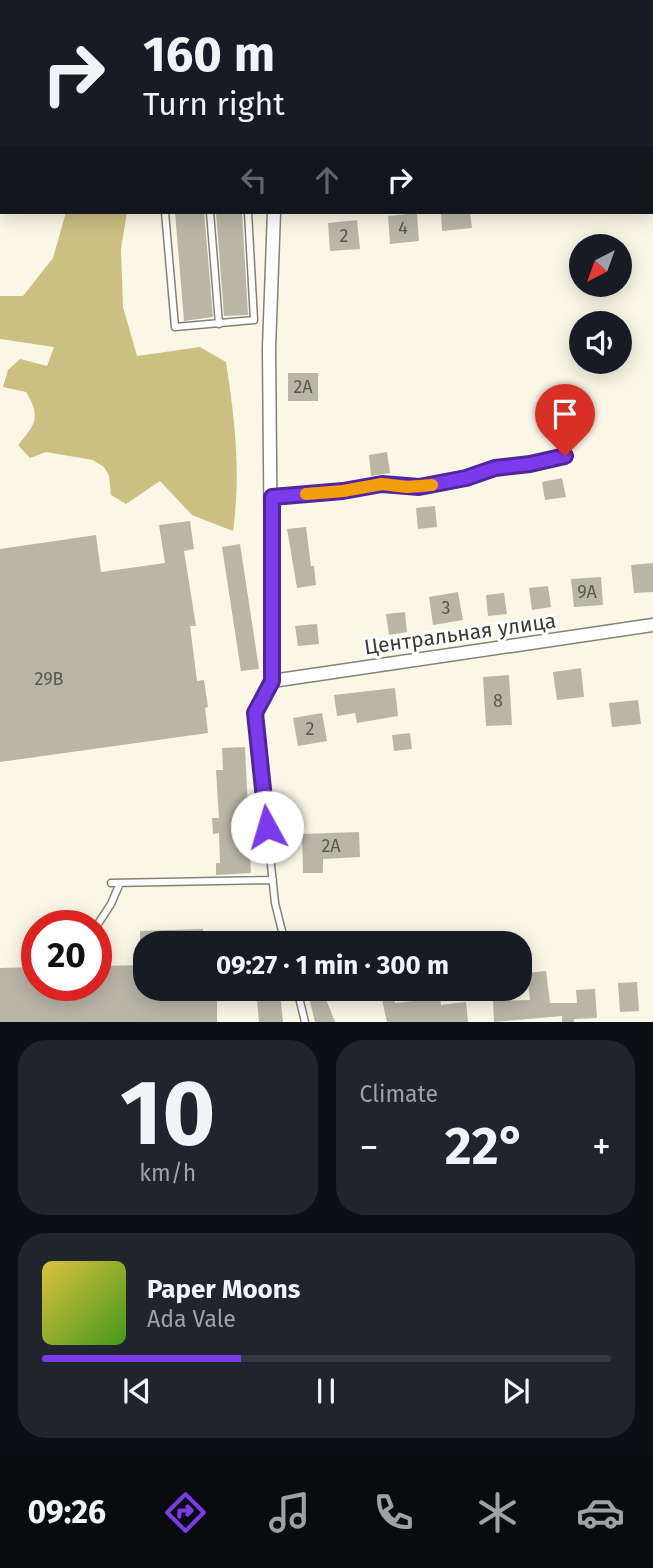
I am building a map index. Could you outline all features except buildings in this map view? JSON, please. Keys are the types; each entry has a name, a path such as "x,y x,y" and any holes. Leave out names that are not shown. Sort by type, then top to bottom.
{"street":[{"path":"272,681 269,348 274,214"},
{"name":"Центральная улица","path":"272,681 653,625"}],"lane":[{"path":"165,214 175,327 254,320 248,214"},
{"path":"210,214 219,324"},
{"path":"272,497 343,491 382,484 419,487 466,478 495,468 565,456"},
{"path":"272,681 255,713 272,880 282,931"},
{"path":"111,883 272,880"},
{"path":"107,910 120,883"},
{"path":"300,1001 305,1022"}],"shaded area":[{"path":"65,214 127,214 121,249 123,307 137,356 200,347 226,362 236,447 237,488 233,531 192,515 160,481 126,504 111,495 109,476 104,467 93,460 46,452 30,458 18,445 32,426 35,414 26,392 3,387 8,370 20,359 47,366 54,347 0,339 0,296 23,296 53,258"}],"slow traffic":[{"path":"306,494 382,484 407,487 432,485"}],"route":[{"path":"267,827 255,713 272,681 272,497 343,491 382,484 419,487 466,478 495,468 565,456"}]}
